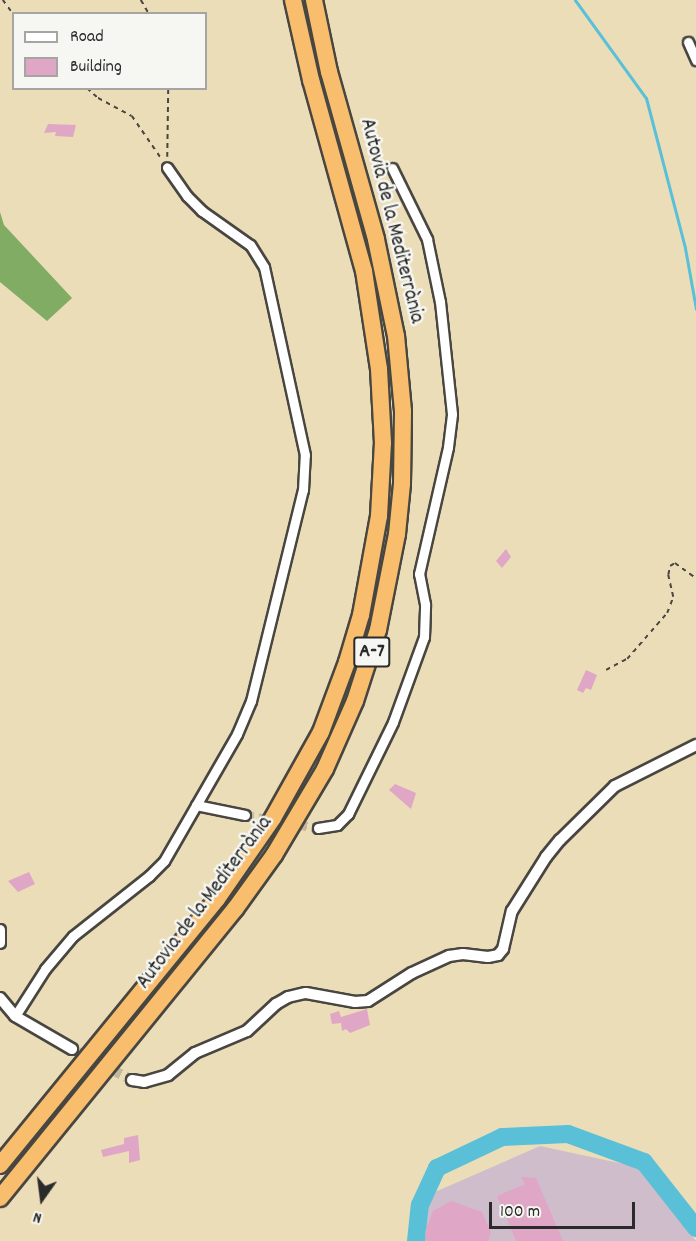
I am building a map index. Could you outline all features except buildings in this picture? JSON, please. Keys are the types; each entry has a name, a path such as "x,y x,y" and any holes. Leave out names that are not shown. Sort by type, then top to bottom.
{"highway":[{"name":"Autovia de la Mediterrània","path":"0,1165 217,899 273,818 321,732 347,662 361,615 379,516 383,443 380,369 364,271 311,80 293,0"},
{"name":"Autovia de la Mediterrània","path":"0,1198 235,909 274,855 313,791 332,754 358,693 378,630 394,551 402,484 403,411 396,336 376,238 329,72 314,0"}],"street":[{"path":"688,42 696,60"},
{"path":"15,1016 45,969 73,936 158,868 169,854 237,734 250,701 290,551 304,484 305,455 264,267 250,245 202,211 187,196 167,167"},
{"path":"318,828 337,825 348,814 393,722 424,637 425,604 419,574 448,447 452,414 440,303 427,239 392,168"},
{"path":"132,1080 144,1082 168,1075 195,1053 247,1031 276,1004 288,997 306,993 355,1002 368,1001 412,973 450,956 498,955 503,949 512,911 546,857 560,840 621,782 696,745"},
{"path":"196,805 245,815"},
{"path":"0,930 0,943"},
{"path":"0,998 15,1016 72,1050"}],"path":[{"path":"3,0 12,12"},
{"path":"89,90 98,98 132,116 167,167"},
{"path":"167,167 168,90"},
{"path":"606,670 627,659 667,613 673,597 668,575 670,566 675,563 696,578"}],"shaded area":[{"path":"540,1146 638,1167 696,1241 413,1241 412,1202"}],"green space":[{"path":"0,212 4,225 72,298 47,321 0,282"}],"waterway":[{"path":"575,0 646,98 685,248 696,309"},
{"path":"416,1241 420,1205 437,1168 502,1137 568,1134 644,1162 696,1228"}],"tunnel":[{"path":"245,815 318,828"},
{"path":"72,1049 132,1080"}]}
